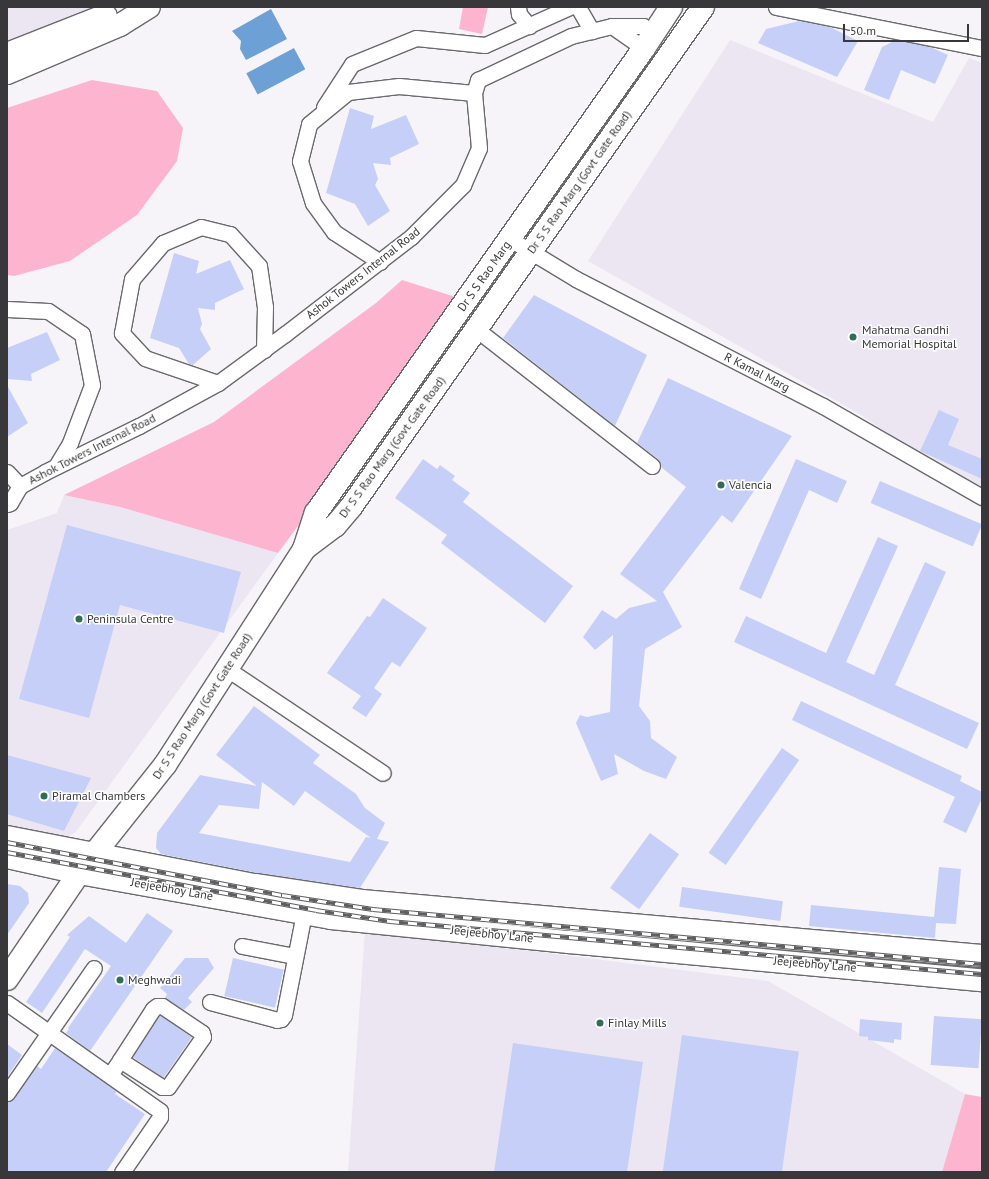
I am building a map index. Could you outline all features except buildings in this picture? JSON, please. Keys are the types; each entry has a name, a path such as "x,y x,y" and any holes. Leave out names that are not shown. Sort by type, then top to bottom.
{"main road":[{"path":"7,54 109,14 120,7"},
{"path":"7,73 120,25 149,7"},
{"name":"Dr S S Rao Marg","path":"304,548 316,513 649,41 671,7"},
{"name":"Dr S S Rao Marg (Govt Gate Road)","path":"7,979 79,873 165,766 304,548 335,526 351,507 703,7"},
{"name":"Jeejeebhoy Lane","path":"7,842 95,852 274,897 304,913 331,918 553,941 982,980"},
{"name":"Jeejeebhoy Lane","path":"7,842 79,873 274,897"},
{"path":"274,897 362,901 982,956"},
{"path":"718,956 720,932"}],"street":[{"path":"518,7 520,14 529,26"},
{"path":"776,7 982,48"},
{"path":"318,117 352,64 416,38 485,45 569,8 592,31"},
{"path":"380,262 334,232 313,203 300,162 309,124 348,92 399,86 474,93 478,80 571,36 612,26 649,41"},
{"name":"Ashok Towers Internal Road","path":"7,504 10,503 20,486 56,466 139,426 218,383 264,350 411,237 463,185 480,148 474,93"},
{"path":"218,383 145,358 122,333 132,279 163,243 201,227 230,234 259,266 266,307 264,350"},
{"name":"R Kamal Marg","path":"510,239 576,279 823,406 982,497"},
{"path":"7,309 48,311 82,334 92,385 70,443 56,466"},
{"path":"476,329 652,466"},
{"path":"7,472 20,486"},
{"path":"227,669 383,773"},
{"path":"210,1002 277,1020 281,1019 284,1015 304,913"},
{"path":"242,946 295,956"},
{"path":"7,1093 94,968"},
{"path":"7,1003 158,1108 160,1117 122,1172"},
{"path":"110,1075 153,1009 157,1006 162,1006 202,1033 203,1037 168,1086 162,1087 120,1060"}],"shaded area":[{"path":"7,7 101,7 7,41"},
{"path":"463,7 488,7 482,34 459,29"},
{"name":"Mahatma Gandhi Memorial Hospital","path":"730,40 933,122 969,58 982,63 982,487 908,447 858,413 588,261"},
{"path":"92,80 157,91 183,128 177,161 137,215 70,261 14,276 7,275 7,108"},
{"path":"402,280 465,300 278,553 120,507 64,495 214,422 376,303"},
{"path":"64,495 120,507 278,553 75,833 56,841 7,831 7,530 57,513"},
{"name":"Finlay Mills","path":"365,930 768,981 965,1094 942,1172 348,1172"},
{"path":"965,1094 982,1097 982,1172 942,1172"}],"water":[{"path":"271,9 287,39 246,60 240,49 241,41 232,31"},
{"path":"294,48 305,69 258,95 246,73"}],"railway":[{"path":"7,842 282,895 373,909 982,964"},
{"path":"7,852 316,910 390,921 982,974"}],"place":[{"name":"Mahatma Gandhi Memorial Hospital","path":"853,337"},
{"name":"Valencia","path":"721,485"},
{"name":"Peninsula Centre","path":"79,619"},
{"name":"Piramal Chambers","path":"44,796"},
{"name":"Meghwadi","path":"120,980"},
{"name":"Finlay Mills","path":"600,1023"}]}
